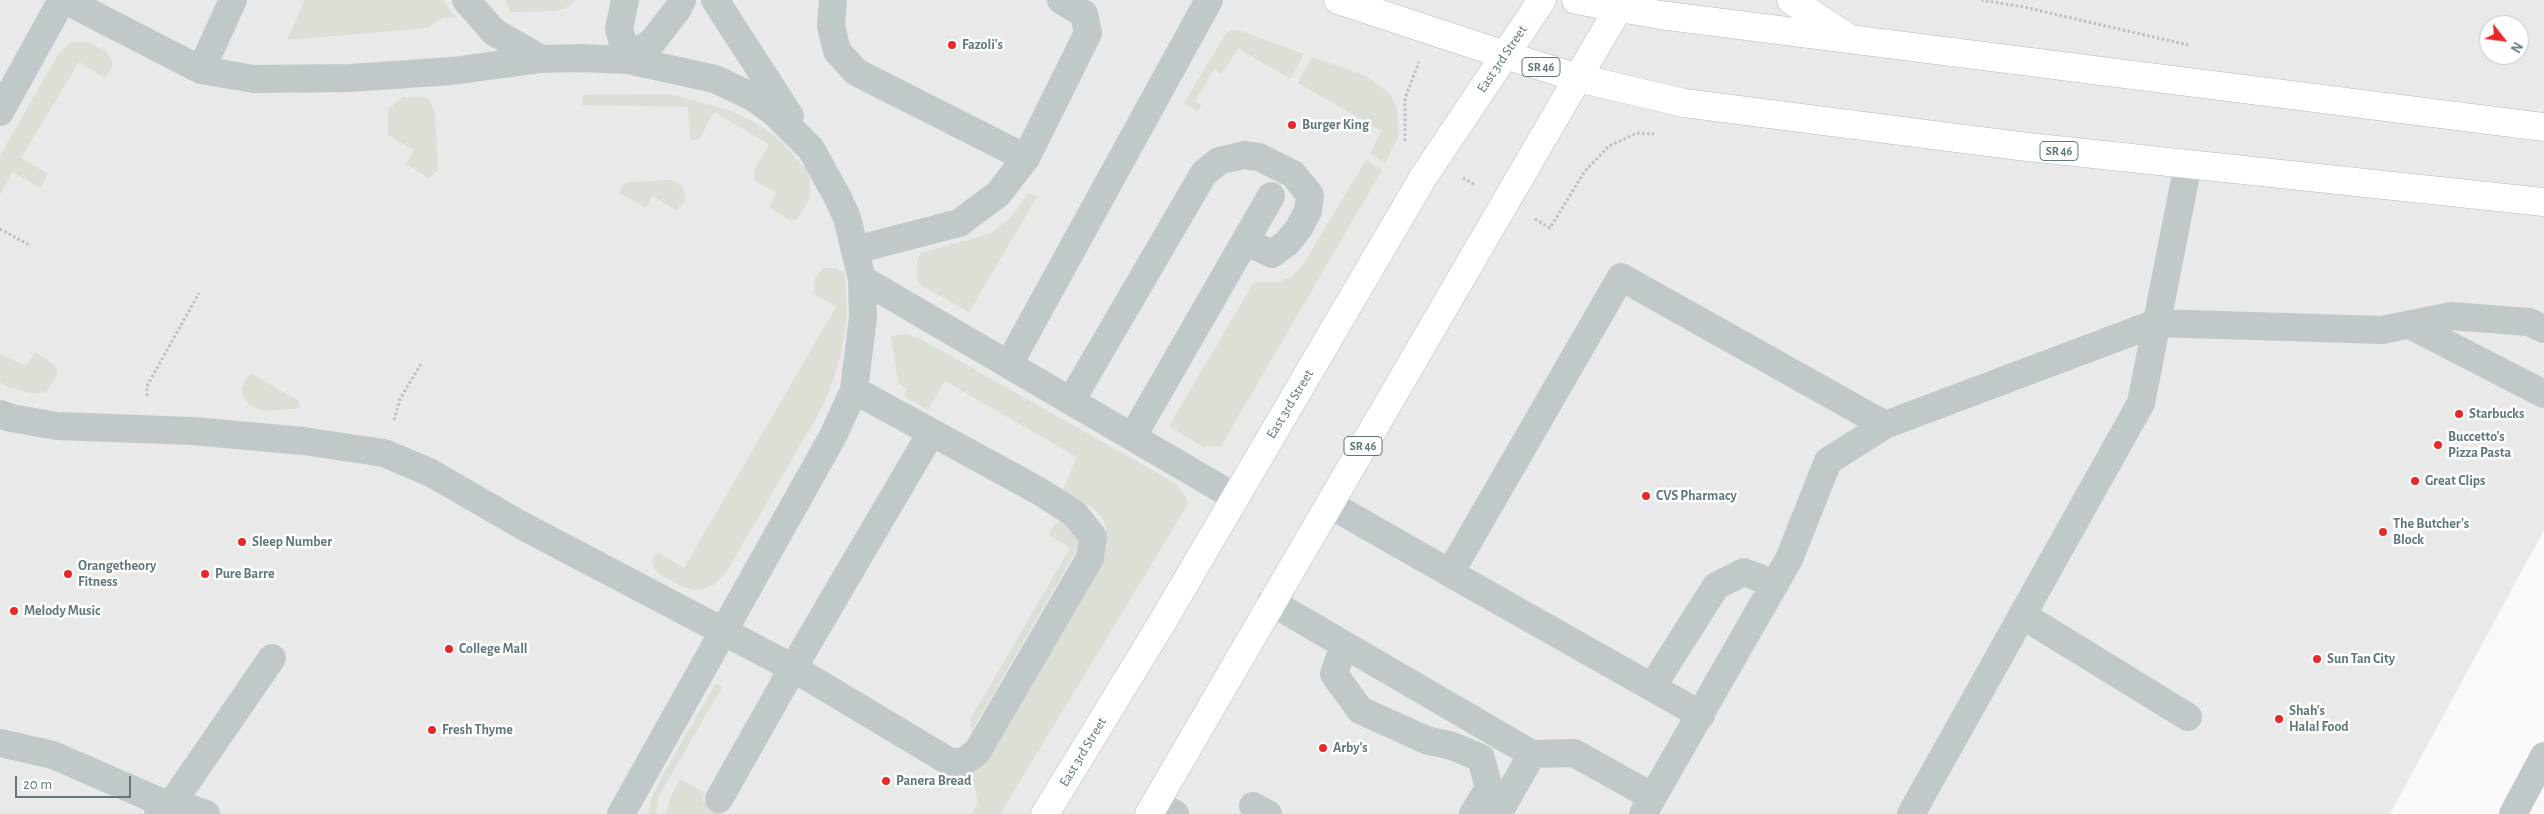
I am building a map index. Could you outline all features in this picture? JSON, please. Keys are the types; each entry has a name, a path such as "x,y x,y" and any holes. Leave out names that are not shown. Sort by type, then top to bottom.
{"main road":[{"path":"1338,0 1504,55"},
{"name":"East 3rd Street","path":"1046,814 1160,626 1424,176 1542,0"},
{"path":"1576,0 1621,4 1852,39 2544,127"},
{"path":"1791,0 1852,39"},
{"path":"1578,78 1621,4"},
{"name":"SR 46","path":"1504,55 1578,78 1684,103 2020,146 2544,202"},
{"name":"SR 46","path":"1160,810 1271,602 1578,78"}],"lane":[{"path":"0,112 63,0 201,70 254,79 350,78 452,71 541,60 580,58 628,60 714,79 753,97 776,114 811,149"},
{"path":"201,70 233,0"},
{"path":"466,0 494,32 541,60"},
{"path":"625,0 619,30 628,60"},
{"path":"628,60 653,41 677,10 682,0"},
{"path":"621,814 722,631 834,436 854,390 863,317 862,278 838,198 811,149 715,0"},
{"path":"833,0 832,26 837,51 856,72 1026,158"},
{"path":"854,250 959,224 998,194 1026,158 1088,32 1084,14 1062,0"},
{"path":"1008,364 1209,0"},
{"path":"1072,401 1204,173 1219,160 1244,155 1258,157 1292,174 1310,195 1308,211 1299,228 1286,243 1272,254 1245,241"},
{"path":"1911,814 2141,403 2188,164"},
{"path":"1133,436 1271,196"},
{"path":"1450,573 1621,277 1885,425"},
{"path":"862,278 1235,497"},
{"path":"1271,602 1532,754 1574,753 1648,806 1789,559 1828,461 1885,425 2156,323 2382,330 2451,316 2529,322 2544,329"},
{"path":"2410,325 2544,394"},
{"path":"0,414 11,418 57,426 193,431 304,441 384,453 431,473 521,525 792,668 950,762 964,762 977,752 1090,558 1093,537 1086,525 1076,514 1039,491 854,390"},
{"path":"719,799 792,668 931,433"},
{"path":"1329,504 1701,715"},
{"path":"1652,687 1716,586 1744,572 1775,584"},
{"path":"2022,615 2188,717"},
{"path":"1344,645 1334,674 1360,710 1426,740 1452,746 1481,758 1489,788 1473,814"},
{"path":"164,810 272,658"},
{"path":"0,743 53,755 164,810 186,808 206,814"},
{"path":"1498,814 1532,754"},
{"path":"2513,814 2544,756"}],"path":[{"path":"1981,0 2024,7 2191,46"},
{"path":"0,228 32,246"},
{"path":"146,402 147,386 199,293"},
{"path":"393,423 400,399 421,364"}],"shaded area":[{"path":"0,0 2544,0 2544,530 2390,814 0,814"},
{"path":"305,0 443,0 456,17 443,18 428,28 287,40"},
{"path":"505,0 576,0 566,8 555,11 510,12"},
{"path":"1231,30 1238,30 1304,54 1290,79 1238,48 1222,74 1214,69 1195,101 1201,105 1198,111 1184,103 1225,35"},
{"path":"71,42 87,42 105,50 112,61 112,67 105,78 79,62 21,158 48,174 40,188 13,172 0,194 0,156 57,56"},
{"path":"1312,57 1366,76 1391,95 1397,109 1399,135 1385,163 1370,153 1382,131 1298,83"},
{"path":"670,94 729,110 756,123 780,140 806,170 810,178 809,200 797,219 791,221 769,207 776,193 754,180 754,171 769,144 714,112 699,139 693,140 690,137 688,107 582,105 583,95"},
{"path":"403,97 424,97 430,101 435,112 438,170 429,178 406,164 414,150 388,135 388,109"},
{"path":"1366,160 1382,170 1221,446 1203,447 1169,426 1254,282 1279,282 1292,276 1304,263"},
{"path":"671,180 681,186 685,193 685,201 676,210 653,196 646,208 619,193 623,186 629,182"},
{"path":"1029,193 1037,197 969,312 922,286 917,280 917,261 921,253 992,233 1010,218"},
{"path":"835,268 845,273 847,317 841,356 829,392 820,411 727,571 715,584 704,589 694,590 683,587 660,575 654,568 652,561 655,554 658,553 684,568 836,307 813,293 815,279 822,269"},
{"path":"905,334 919,338 1175,483 1184,494 1188,504 1000,814 972,814 978,803 972,772 1107,547 1106,528 1102,517 1094,509 1063,490 1077,457 945,381 928,410 903,396 907,389 898,383 891,336"},
{"path":"35,352 56,366 57,375 47,391 40,394 26,392 8,387 0,382 0,354 26,366"},
{"path":"252,374 299,401 300,408 266,411 256,409 243,397 241,389 246,379"},
{"path":"1062,520 1078,533 1076,551 971,732 971,718 1070,548 1049,535 1053,526"},
{"path":"716,683 722,687 663,789 658,799 656,814 648,814 652,797 661,778"},
{"path":"680,779 705,793 702,801 723,814 666,814 670,798"}],"place":[{"name":"Fazoli's","path":"952,45"},
{"name":"Burger King","path":"1292,125"},
{"name":"Starbucks","path":"2459,414"},
{"name":"Buccetto's Pizza Pasta","path":"2438,445"},
{"name":"Great Clips","path":"2415,481"},
{"name":"CVS Pharmacy","path":"1646,496"},
{"name":"The Butcher's Block","path":"2383,532"},
{"name":"Sleep Number","path":"242,542"},
{"name":"Orangetheory Fitness","path":"68,574"},
{"name":"Pure Barre","path":"205,574"},
{"name":"Melody Music","path":"14,611"},
{"name":"College Mall","path":"449,649"},
{"name":"Sun Tan City","path":"2317,659"},
{"name":"Shah's Halal Food","path":"2279,719"},
{"name":"Fresh Thyme","path":"432,730"},
{"name":"Arby's","path":"1323,748"},
{"name":"Panera Bread","path":"886,781"}]}
